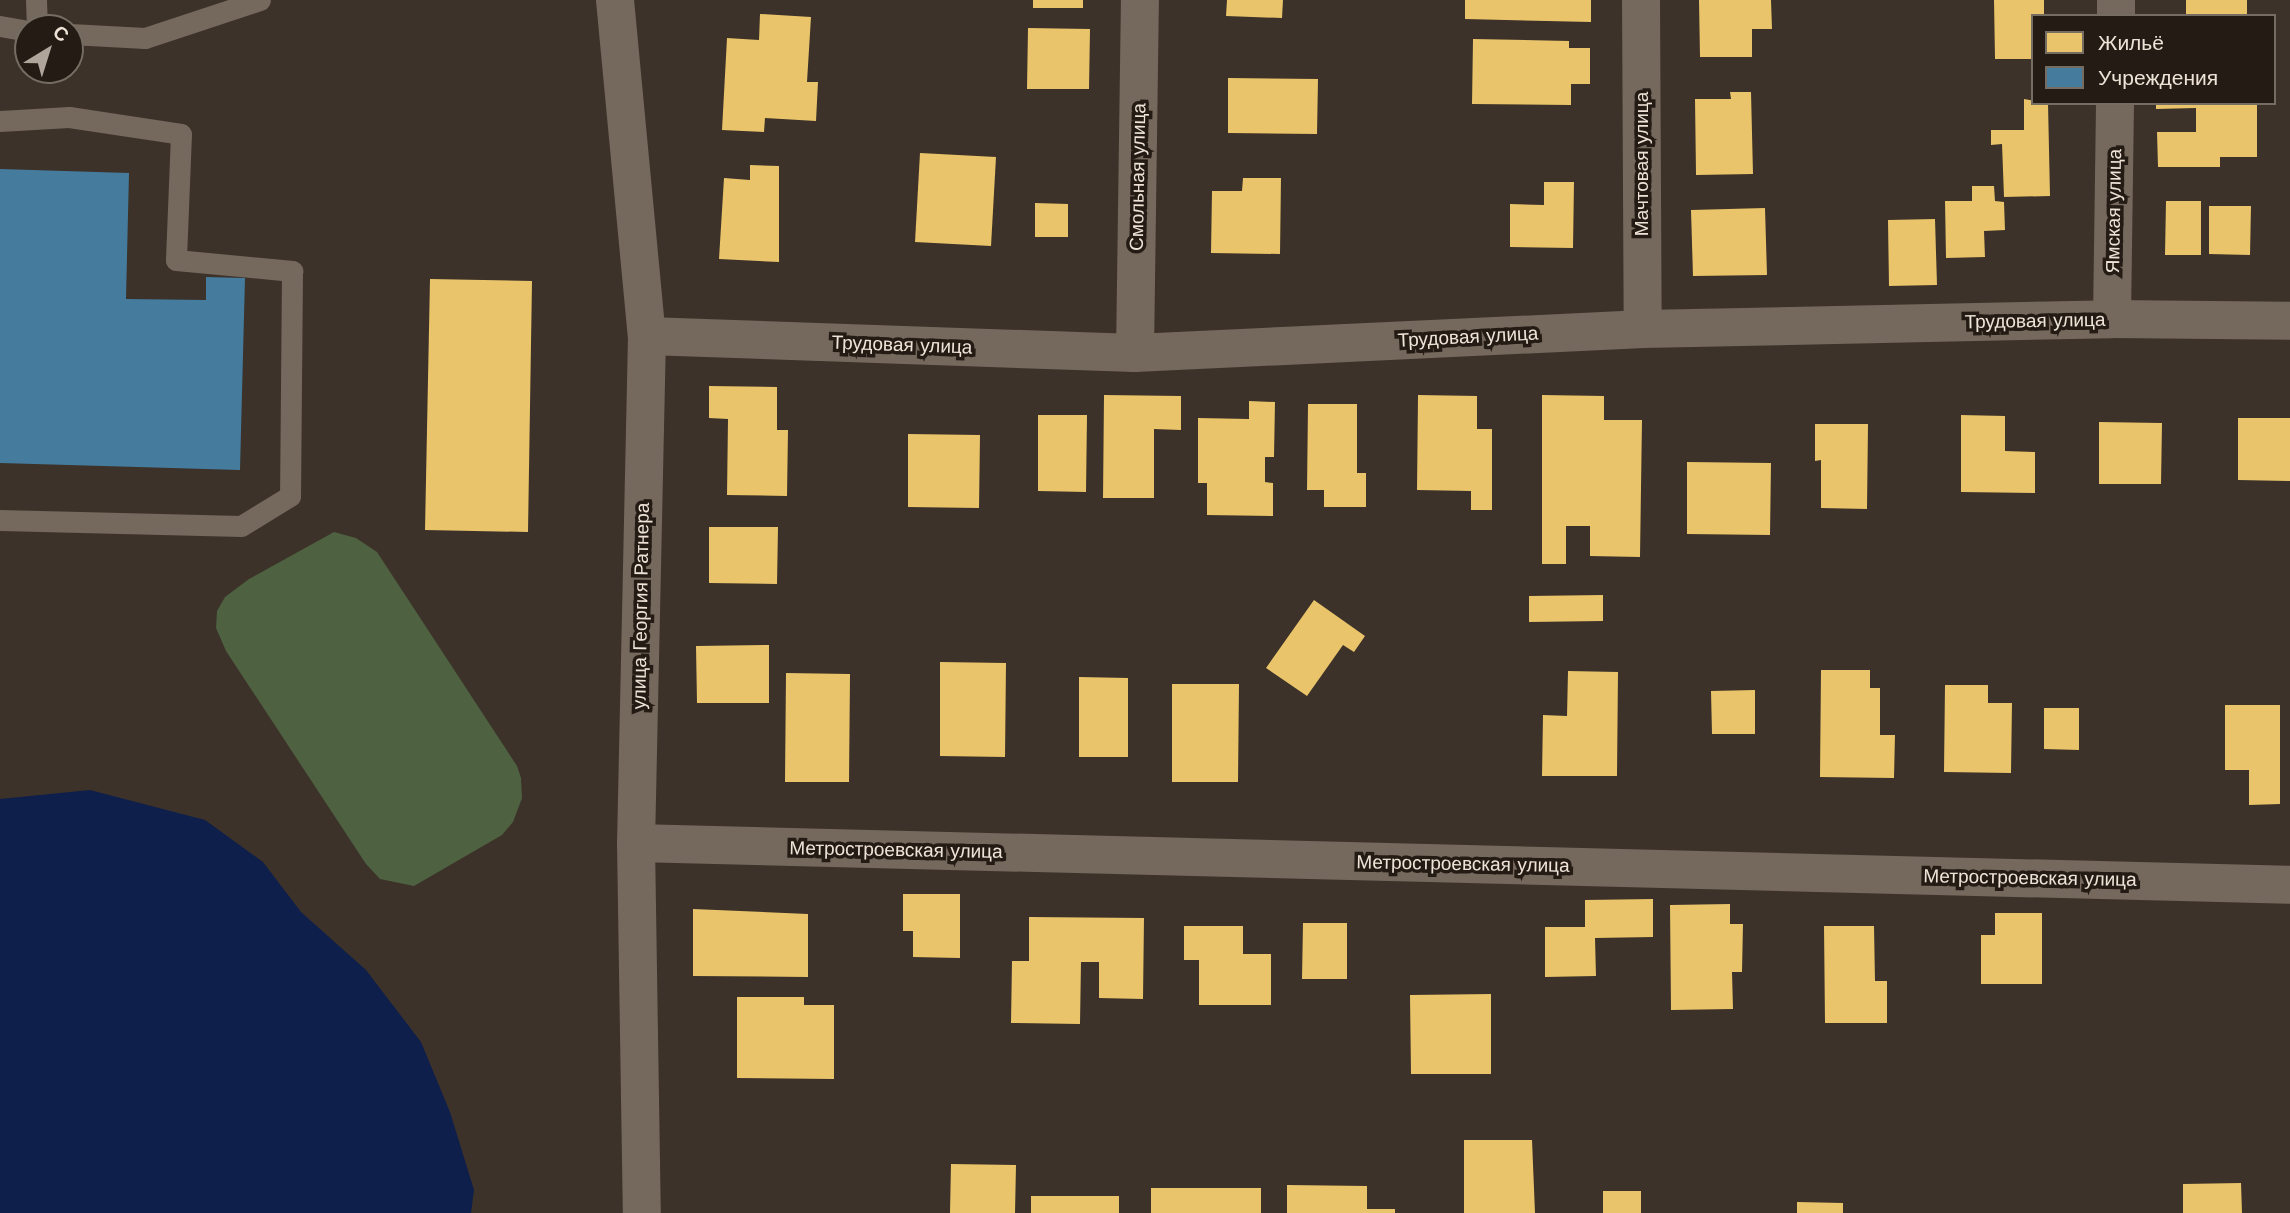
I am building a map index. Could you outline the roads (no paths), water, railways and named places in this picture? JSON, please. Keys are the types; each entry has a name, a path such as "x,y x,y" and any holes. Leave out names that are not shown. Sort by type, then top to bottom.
{"street":[{"name":"улица Георгия Ратнера","path":"615,0 647,336 636,843 642,1213"},
{"name":"Смольная улица","path":"1135,353 1140,0"},
{"name":"Мачтовая улица","path":"1640,0 1643,329"},
{"name":"Ямская улица","path":"2112,319 2115,105"},
{"name":"Трудовая улица","path":"647,336 1135,353 1643,329 2112,319 2290,321"},
{"name":"Метростроевская улица","path":"636,843 2290,885"}],"lane":[{"path":"84,35 145,38 260,0"},
{"path":"0,121 69,117 181,134 176,260 292,271 290,496 241,526 0,520"}],"water":[{"path":"90,790 205,820 263,862 301,912 366,970 421,1042 450,1112 474,1190 471,1213 0,1213 0,799"}]}
